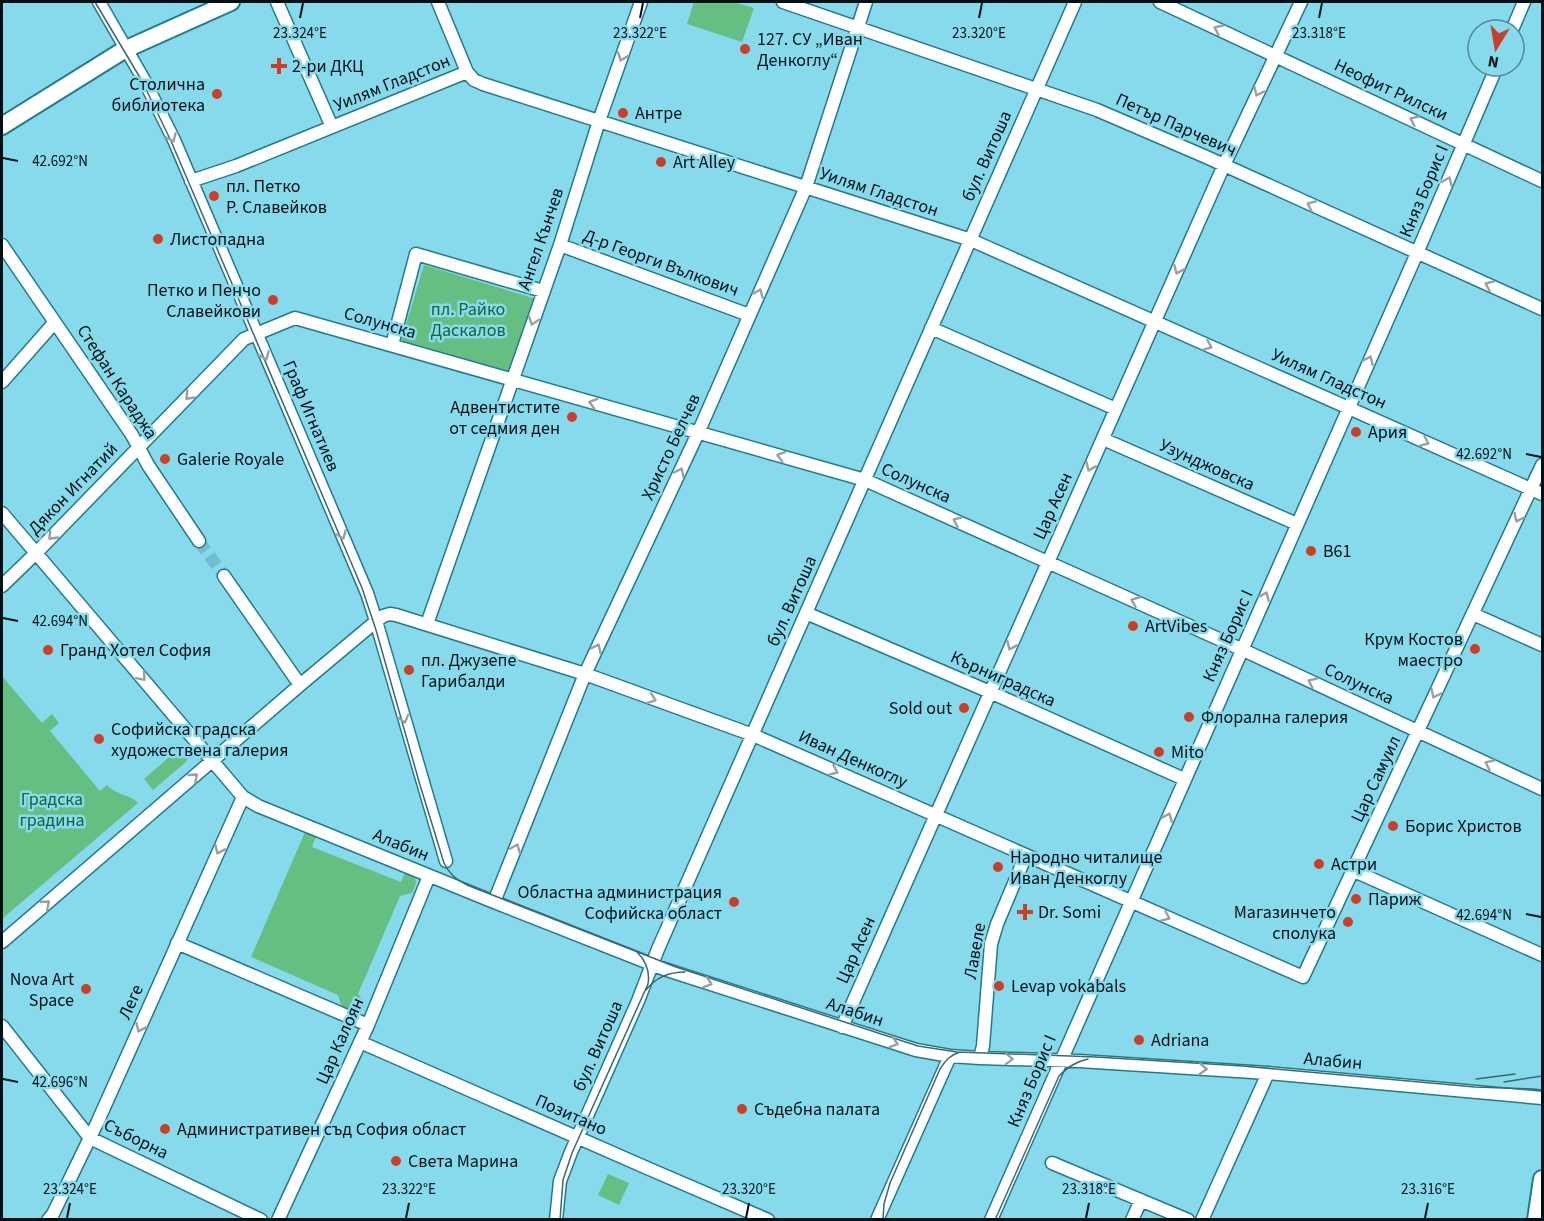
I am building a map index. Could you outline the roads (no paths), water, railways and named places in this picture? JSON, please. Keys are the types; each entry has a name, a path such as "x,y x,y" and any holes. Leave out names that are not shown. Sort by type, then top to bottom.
{"street":[{"name":"Граф Игнатиев","path":"99,2 159,107 367,593 446,861"},
{"path":"2,126 126,48 231,2"},
{"path":"277,2 332,127"},
{"path":"438,2 467,72"},
{"name":"Ангел Кънчев","path":"427,624 560,245 599,121 642,2"},
{"name":"Петър Парчевич","path":"783,2 1080,103 1224,165 1542,309"},
{"name":"Христо Белчев","path":"494,902 585,674 699,433 806,187 866,2"},
{"name":"бул. Витоша","path":"556,1220 560,1181 577,1137 1075,2"},
{"name":"Неофит Рилски","path":"1160,2 1542,181"},
{"name":"Цар Асен","path":"842,1027 1224,165 1301,2"},
{"path":"1517,18 1524,2"},
{"name":"Уилям Гладстон","path":"191,181 236,166 467,72 474,80 483,84 970,240 1537,491"},
{"name":"Княз Борис I","path":"991,1220 1492,78"},
{"name":"Стефан Караджа","path":"2,244 132,435 148,465 199,541"},
{"name":"Д-р Георги Вълкович","path":"560,245 749,315"},
{"path":"392,345 416,254 543,291"},
{"name":"Солунска","path":"244,339 296,318 865,480 1241,649 1542,789"},
{"path":"2,382 56,322"},
{"path":"931,328 1116,410"},
{"name":"Дякон Игнатий","path":"2,586 244,339"},
{"name":"Узунджовска","path":"1102,439 1297,524"},
{"name":"Цар Самуил","path":"1303,977 1473,614 1537,491 1542,465"},
{"name":"Алабин","path":"2,513 243,797 258,806 429,876 653,964 916,1050 950,1056 1061,1060 1268,1073 1542,1098"},
{"path":"224,576 300,685"},
{"name":"Кърниградска","path":"806,613 1184,779"},
{"name":"Иван Денкоглу","path":"376,621 390,614 427,624 585,674 753,735 1303,977"},
{"path":"1473,614 1542,645"},
{"path":"2,942 376,621"},
{"name":"Леге","path":"48,1220 90,1138 243,797"},
{"name":"Лавеле","path":"980,1058 983,1046 991,944 1026,855"},
{"path":"1353,870 1542,955"},
{"name":"Цар Калоян","path":"278,1220 368,1025 429,876"},
{"path":"177,943 368,1025"},
{"name":"Съборна","path":"2,1026 90,1138 261,1220"},
{"name":"Позитано","path":"360,1042 768,1220"},
{"path":"877,1220 950,1056"},
{"path":"1202,1220 1268,1073"},
{"path":"1052,1163 1188,1220"},
{"path":"1536,1220 1542,1179"},
{"path":"1132,1220 1141,1200"}],"tunnel":[{"path":"199,541 224,576"}],"tram line":[{"path":"95,2 142,81 171,141 362,588 444,863 456,879 676,967 918,1046 957,1052 1096,1057 1243,1066 1475,1087 1542,1090"},
{"path":"560,1220 563,1180 572,1153 648,984 647,967 637,952"},
{"path":"646,990 663,976 685,972"},
{"path":"883,1220 884,1204 890,1183 940,1069 948,1058 960,1052"},
{"path":"995,1220 1059,1076 1072,1065 1088,1059"},
{"path":"1476,1079 1515,1074"},
{"path":"1504,1082 1542,1076"}],"place":[{"name":"127. СУ „Иван Денкоглу“","path":"745,49"},
{"name":"2-ри ДКЦ","path":"279,66"},
{"name":"Столична библиотека","path":"217,94"},
{"name":"Антре","path":"623,113"},
{"name":"Art Alley","path":"661,162"},
{"name":"пл. Петко Р. Славейков","path":"214,196"},
{"name":"Листопадна","path":"158,239"},
{"name":"Петко и Пенчо Славейкови","path":"273,300"},
{"name":"Адвентистите от седмия ден","path":"572,417"},
{"name":"Ария","path":"1356,432"},
{"name":"Galerie Royale","path":"165,459"},
{"name":"B61","path":"1311,551"},
{"name":"ArtVibes","path":"1133,626"},
{"name":"Крум Костов маестро","path":"1475,649"},
{"name":"Гранд Хотел София","path":"48,650"},
{"name":"пл. Джузепе Гарибалди","path":"409,670"},
{"name":"Sold out","path":"964,708"},
{"name":"Флорална галерия","path":"1189,717"},
{"name":"Софийска градска художествена галерия","path":"99,739"},
{"name":"Mito","path":"1159,752"},
{"name":"Борис Христов","path":"1393,826"},
{"name":"Астри","path":"1319,864"},
{"name":"Народно читалище Иван Денкоглу","path":"998,867"},
{"name":"Париж","path":"1356,899"},
{"name":"Областна администрация Софийска област","path":"734,902"},
{"name":"Dr. Somi","path":"1025,912"},
{"name":"Магазинчето сполука","path":"1348,922"},
{"name":"Levap vokabals","path":"999,986"},
{"name":"Nova Art Space","path":"86,989"},
{"name":"Adriana","path":"1139,1040"},
{"name":"Съдебна палата","path":"742,1109"},
{"name":"Административен съд София област","path":"165,1129"},
{"name":"Света Марина","path":"396,1161"}],"park label":[{"name":"пл. Райко Даскалов","path":"468,319"},
{"name":"Градска градина","path":"52,809"}]}
